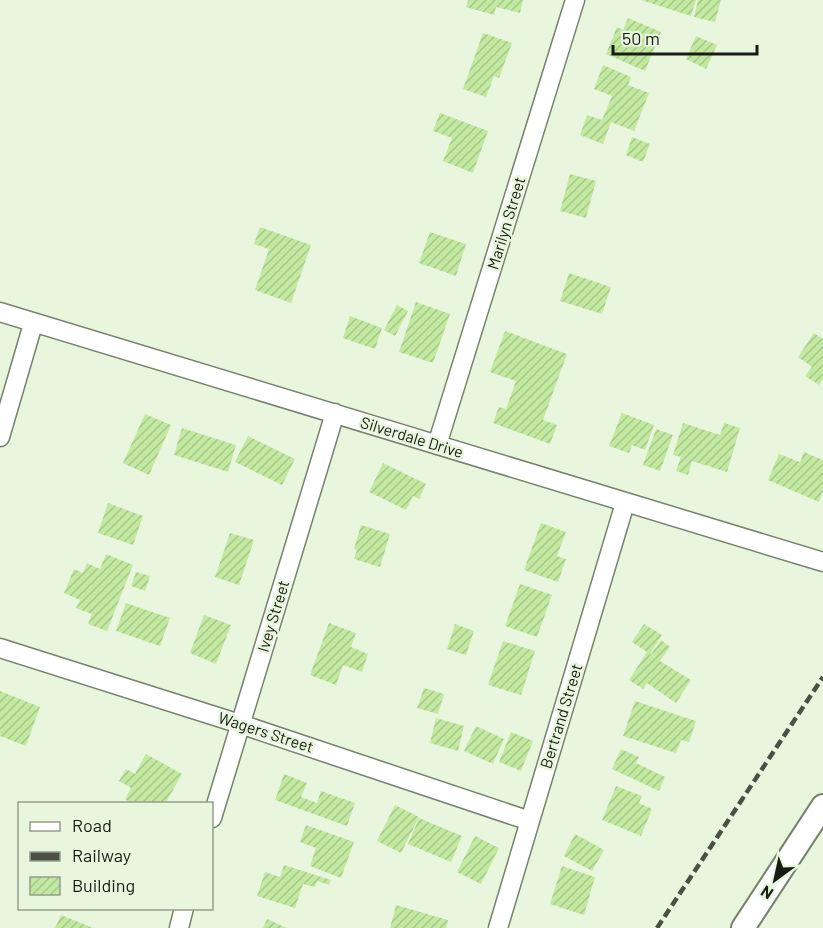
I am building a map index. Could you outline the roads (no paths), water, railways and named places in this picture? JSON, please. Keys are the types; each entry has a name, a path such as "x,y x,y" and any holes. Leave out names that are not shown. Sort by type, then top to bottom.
{"street":[{"name":"Marilyn Street","path":"437,445 575,0"},
{"name":"Silverdale Drive","path":"0,312 33,324 335,413 823,562"},
{"path":"0,436 33,324"},
{"name":"Ivey Street","path":"213,815 335,413"},
{"name":"Bertrand Street","path":"498,928 625,503"},
{"name":"Wagers Street","path":"0,648 240,723 530,821"},
{"path":"743,928 823,806"},
{"path":"178,928 184,910"}],"railway":[{"path":"657,928 823,677"}]}
